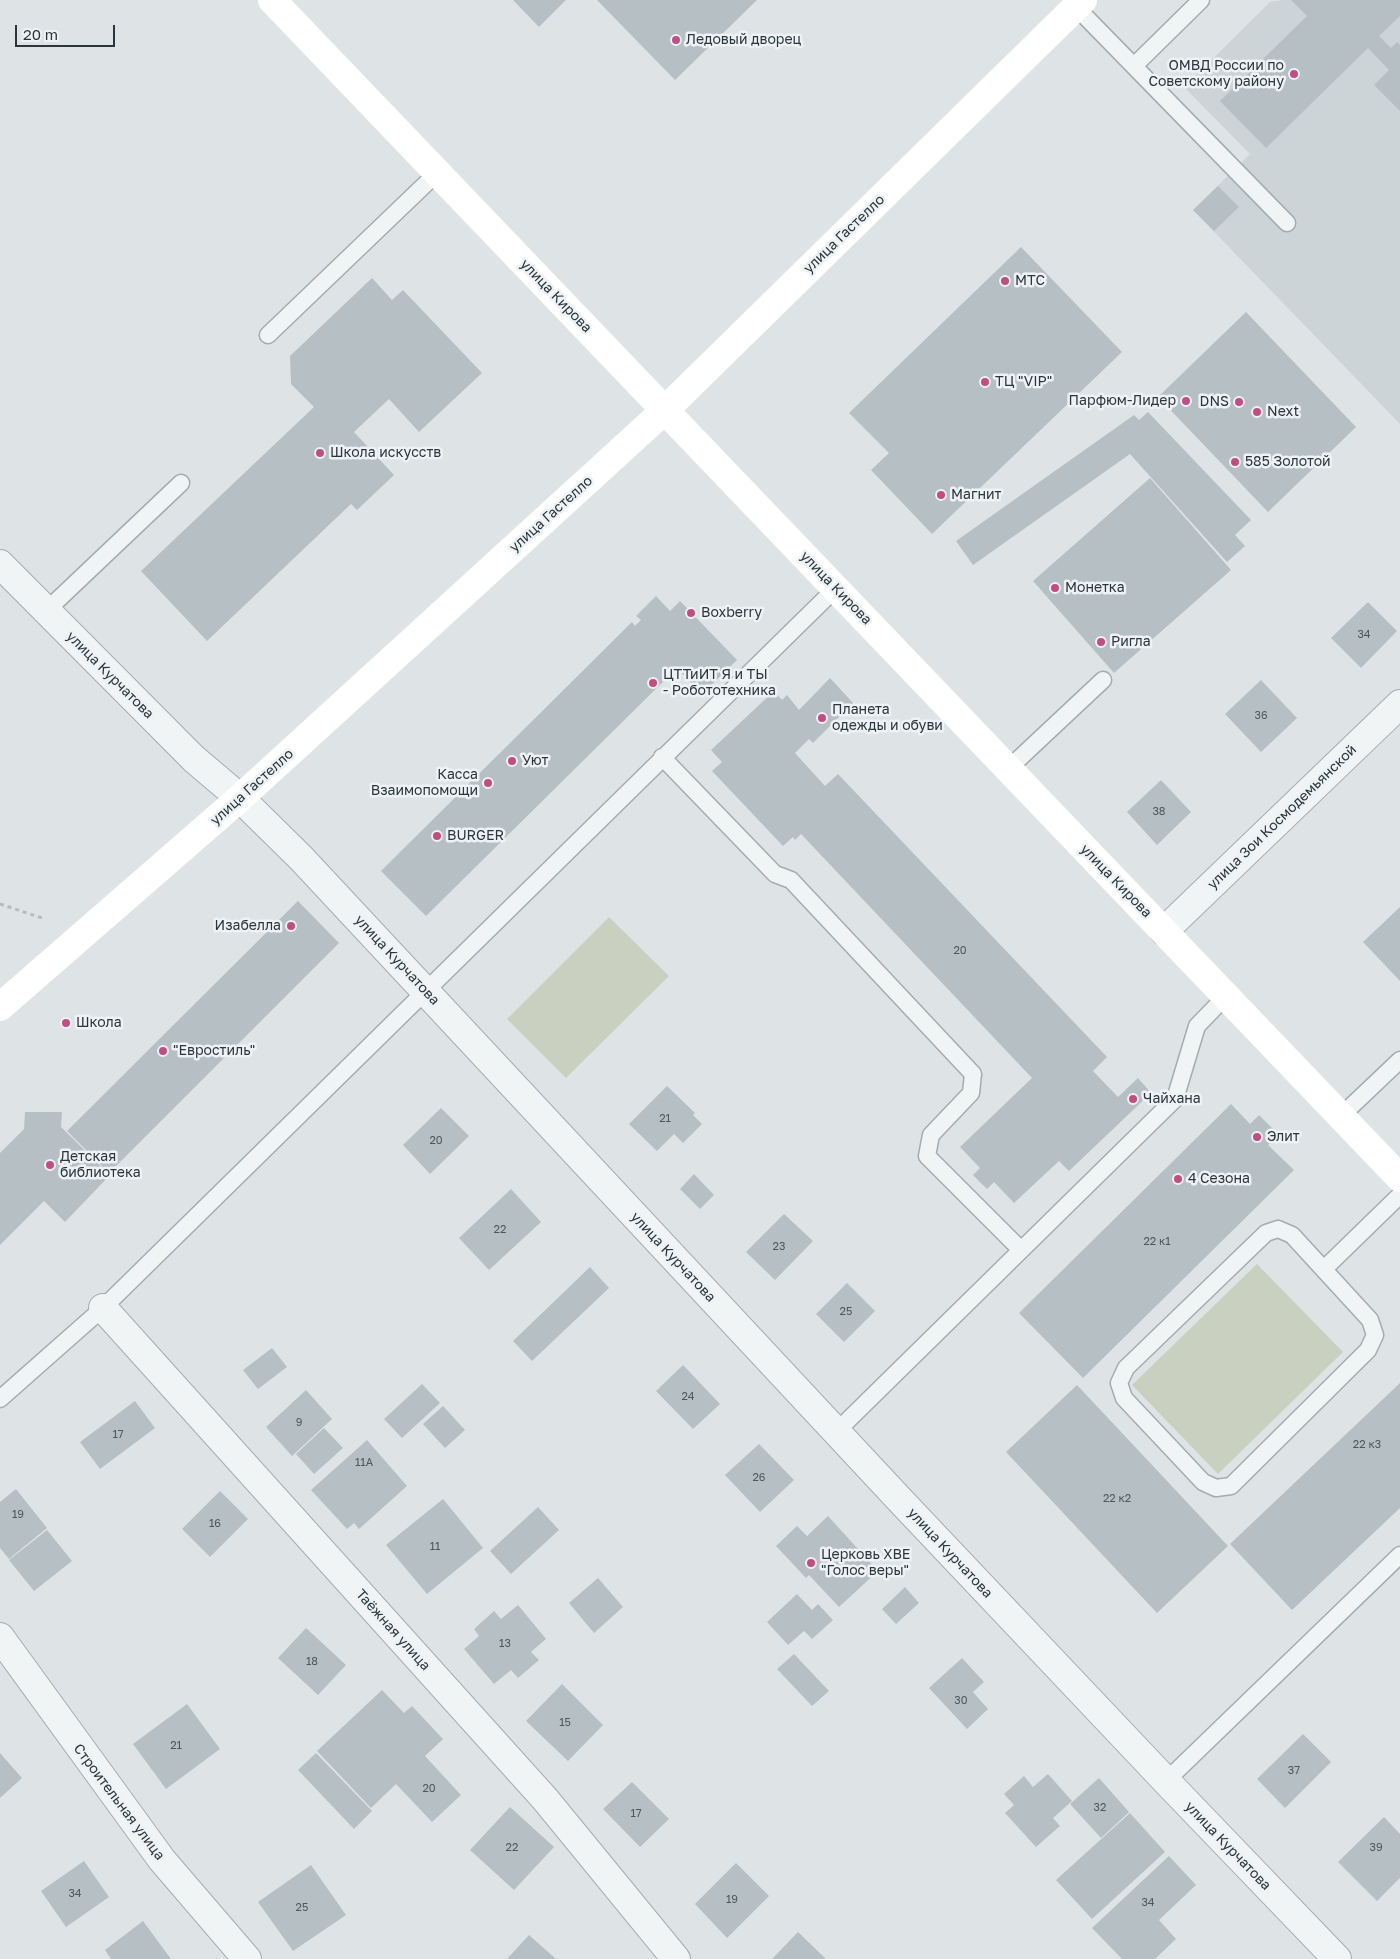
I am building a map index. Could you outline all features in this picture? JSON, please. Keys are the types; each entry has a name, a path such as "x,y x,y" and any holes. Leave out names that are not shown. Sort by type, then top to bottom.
{"street":[{"name":"улица Кирова","path":"272,0 1400,1178"},
{"name":"улица Гастелло","path":"0,1007 240,798 665,410 1079,3"},
{"name":"улица Курчатова","path":"0,564 194,758 240,798 302,858 836,1432 1166,1782 1337,1959"},
{"name":"улица Зои Космодемьянской","path":"1164,931 1400,704"},
{"name":"Таёжная улица","path":"102,1308 545,1799 676,1959"},
{"name":"Строительная улица","path":"0,1638 162,1860 247,1959"}],"lane":[{"path":"1134,66 1201,0"},
{"path":"1079,3 1134,66 1287,223"},
{"path":"268,335 437,173"},
{"path":"46,611 181,483"},
{"path":"0,1399 102,1308 836,588"},
{"path":"1008,768 1103,680"},
{"path":"662,757 775,874 791,880 973,1074 971,1093 931,1135 927,1156 1021,1250"},
{"path":"836,1432 1175,1099 1197,1026 1226,996"},
{"path":"1341,1116 1400,1060"},
{"path":"1324,1269 1400,1195"},
{"path":"1278,1229 1292,1235 1324,1269 1370,1320 1375,1335 1368,1350 1231,1486 1216,1488 1203,1482 1124,1398 1119,1383 1126,1368 1266,1233 1278,1229"},
{"path":"1166,1782 1400,1555"}],"path":[{"path":"0,904 42,918"}],"shaded area":[{"path":"1283,0 1400,0 1400,424 1193,210 1250,154 1184,87 1270,2"}],"green space":[{"path":"609,917 669,976 566,1078 507,1019"},
{"path":"1257,1264 1343,1352 1218,1474 1132,1385"}],"building":[{"path":"513,0 566,0 539,27"},
{"name":"Ледовый дворец","path":"597,0 757,0 675,80"},
{"name":"ОМВД России по Советскому району","path":"1291,0 1400,0 1400,16 1379,36 1391,48 1397,42 1400,45 1400,111 1374,85 1389,70 1368,48 1266,148 1220,101 1307,16"},
{"path":"1218,186 1239,207 1214,231 1193,210"},
{"name":"ТЦ \"VIP\"","path":"1021,247 1122,352 932,534 871,470 889,453 849,413"},
{"name":"Школа искусств","path":"372,278 392,300 403,290 482,373 419,432 389,399 354,432 394,475 357,510 351,504 207,641 141,571 314,407 291,384 290,356"},
{"name":"Next","path":"1246,312 1356,427 1268,512 1158,397"},
{"path":"1148,412 1251,520 1235,535 1245,546 1227,562 1130,454 973,565 956,541 1134,415 1139,420"},
{"path":"1150,478 1231,570 1114,673 1033,581"},
{"path":"656,596 670,611 680,601 737,660 702,694 677,668 426,916 381,871 632,622 635,626 641,620 636,616"},
{"path":"1368,602 1397,631 1361,668 1331,638"},
{"path":"830,678 853,703 813,743 809,739 795,753 825,786 838,774 1107,1057 1093,1071 1118,1097 1138,1078 1151,1093 1069,1171 1059,1161 1014,1203 994,1182 987,1189 973,1175 980,1168 960,1147 1032,1078 801,834 795,840 793,837 783,846 712,771 722,762 711,750 774,691 782,700 787,695 799,710"},
{"path":"1261,680 1297,718 1261,752 1225,714"},
{"path":"1161,780 1191,812 1157,845 1127,812"},
{"path":"298,901 339,943 109,1173 67,1131"},
{"path":"1400,907 1400,981 1363,942"},
{"path":"667,1086 695,1113 693,1115 702,1124 683,1143 674,1134 657,1151 629,1124"},
{"path":"1231,1104 1250,1124 1259,1115 1279,1135 1268,1145 1294,1170 1083,1378 1019,1313"},
{"path":"441,1108 469,1136 430,1174 403,1145"},
{"path":"25,1112 62,1112 61,1127 110,1175 65,1222 44,1201 0,1245 0,1153 24,1129"},
{"path":"694,1174 714,1195 700,1209 680,1189"},
{"path":"511,1189 541,1222 489,1270 459,1238"},
{"path":"784,1214 813,1241 775,1280 746,1252"},
{"path":"590,1267 609,1288 532,1361 513,1341"},
{"path":"847,1283 875,1311 844,1342 816,1314"},
{"path":"272,1348 287,1367 258,1389 243,1370"},
{"path":"683,1365 720,1404 693,1429 656,1391"},
{"path":"1400,1383 1400,1508 1292,1610 1230,1544"},
{"path":"422,1384 440,1403 402,1438 384,1419"},
{"path":"1077,1385 1228,1546 1157,1613 1006,1452"},
{"path":"306,1390 332,1419 292,1456 266,1427"},
{"path":"135,1401 155,1428 100,1469 80,1442"},
{"path":"443,1406 465,1430 445,1448 423,1424"},
{"path":"324,1428 343,1448 314,1474 296,1454"},
{"path":"367,1440 407,1486 359,1529 354,1523 347,1529 311,1490"},
{"path":"759,1444 794,1480 760,1512 725,1475"},
{"path":"16,1489 47,1528 9,1559 0,1548 0,1502"},
{"path":"220,1491 248,1519 210,1557 182,1529"},
{"path":"443,1499 483,1548 427,1594 386,1545"},
{"path":"538,1507 559,1530 511,1574 490,1551"},
{"path":"828,1516 878,1571 839,1607 809,1575 806,1578 776,1546 797,1526 807,1536"},
{"path":"47,1530 72,1561 34,1591 9,1560"},
{"path":"598,1578 623,1607 594,1633 569,1603"},
{"path":"905,1587 919,1603 896,1624 882,1609"},
{"path":"797,1594 812,1610 818,1604 833,1620 812,1639 804,1631 788,1645 767,1622"},
{"path":"518,1605 546,1639 531,1652 539,1660 518,1678 511,1670 494,1684 464,1649 479,1636 474,1629 494,1611 501,1619"},
{"path":"306,1628 346,1665 318,1695 278,1658"},
{"path":"794,1654 829,1691 812,1706 777,1669"},
{"path":"962,1658 984,1682 973,1692 988,1709 967,1729 929,1688"},
{"path":"562,1684 603,1725 568,1761 526,1721"},
{"path":"382,1690 404,1713 412,1706 443,1739 425,1756 461,1795 432,1822 396,1784 371,1808 317,1751"},
{"path":"187,1704 220,1749 166,1789 133,1744"},
{"path":"1303,1734 1331,1762 1285,1808 1257,1779"},
{"path":"0,1753 22,1778 0,1798"},
{"path":"316,1753 372,1811 354,1829 298,1770"},
{"path":"1048,1774 1072,1801 1053,1818 1060,1826 1036,1847 1005,1813 1014,1805 1004,1794 1024,1776 1033,1787"},
{"path":"1099,1778 1129,1812 1101,1838 1070,1804"},
{"path":"632,1782 669,1819 640,1847 603,1809"},
{"path":"510,1807 554,1847 514,1890 470,1850"},
{"path":"1130,1813 1165,1852 1092,1919 1056,1880"},
{"path":"1384,1817 1400,1834 1400,1878 1377,1901 1338,1862"},
{"path":"1169,1856 1196,1885 1159,1920 1176,1939 1155,1959 1122,1959 1092,1928"},
{"path":"84,1861 109,1897 66,1927 41,1891"},
{"path":"736,1863 769,1896 727,1938 695,1904"},
{"path":"311,1865 346,1915 293,1951 258,1902"},
{"path":"143,1921 171,1959 111,1959 105,1950"},
{"path":"798,1932 826,1959 772,1959"},
{"path":"529,1935 556,1959 507,1959"}],"place":[{"name":"Ледовый дворец","path":"676,40"},
{"name":"ОМВД России по Советскому району","path":"1294,74"},
{"name":"МТС","path":"1005,281"},
{"name":"ТЦ \"VIP\"","path":"985,382"},
{"name":"Парфюм-Лидер","path":"1186,401"},
{"name":"DNS","path":"1239,402"},
{"name":"Next","path":"1257,412"},
{"name":"Школа искусств","path":"320,453"},
{"name":"585 Золотой","path":"1235,462"},
{"name":"Магнит","path":"941,495"},
{"name":"Монетка","path":"1055,588"},
{"name":"Boxberry","path":"691,613"},
{"name":"Ригла","path":"1101,642"},
{"name":"ЦТТиИТ Я и ТЫ - Робототехника","path":"653,683"},
{"name":"Планета одежды и обуви","path":"822,718"},
{"name":"Уют","path":"512,761"},
{"name":"Касса Взаимопомощи","path":"488,783"},
{"name":"BURGER","path":"437,836"},
{"name":"Изабелла","path":"291,926"},
{"name":"Школа","path":"66,1023"},
{"name":"\"Евростиль\"","path":"163,1051"},
{"name":"Чайхана","path":"1133,1099"},
{"name":"Элит","path":"1257,1137"},
{"name":"Детская библиотека","path":"50,1165"},
{"name":"4 Сезона","path":"1178,1179"},
{"name":"Церковь ХВЕ \"Голос веры\"","path":"811,1563"}]}
